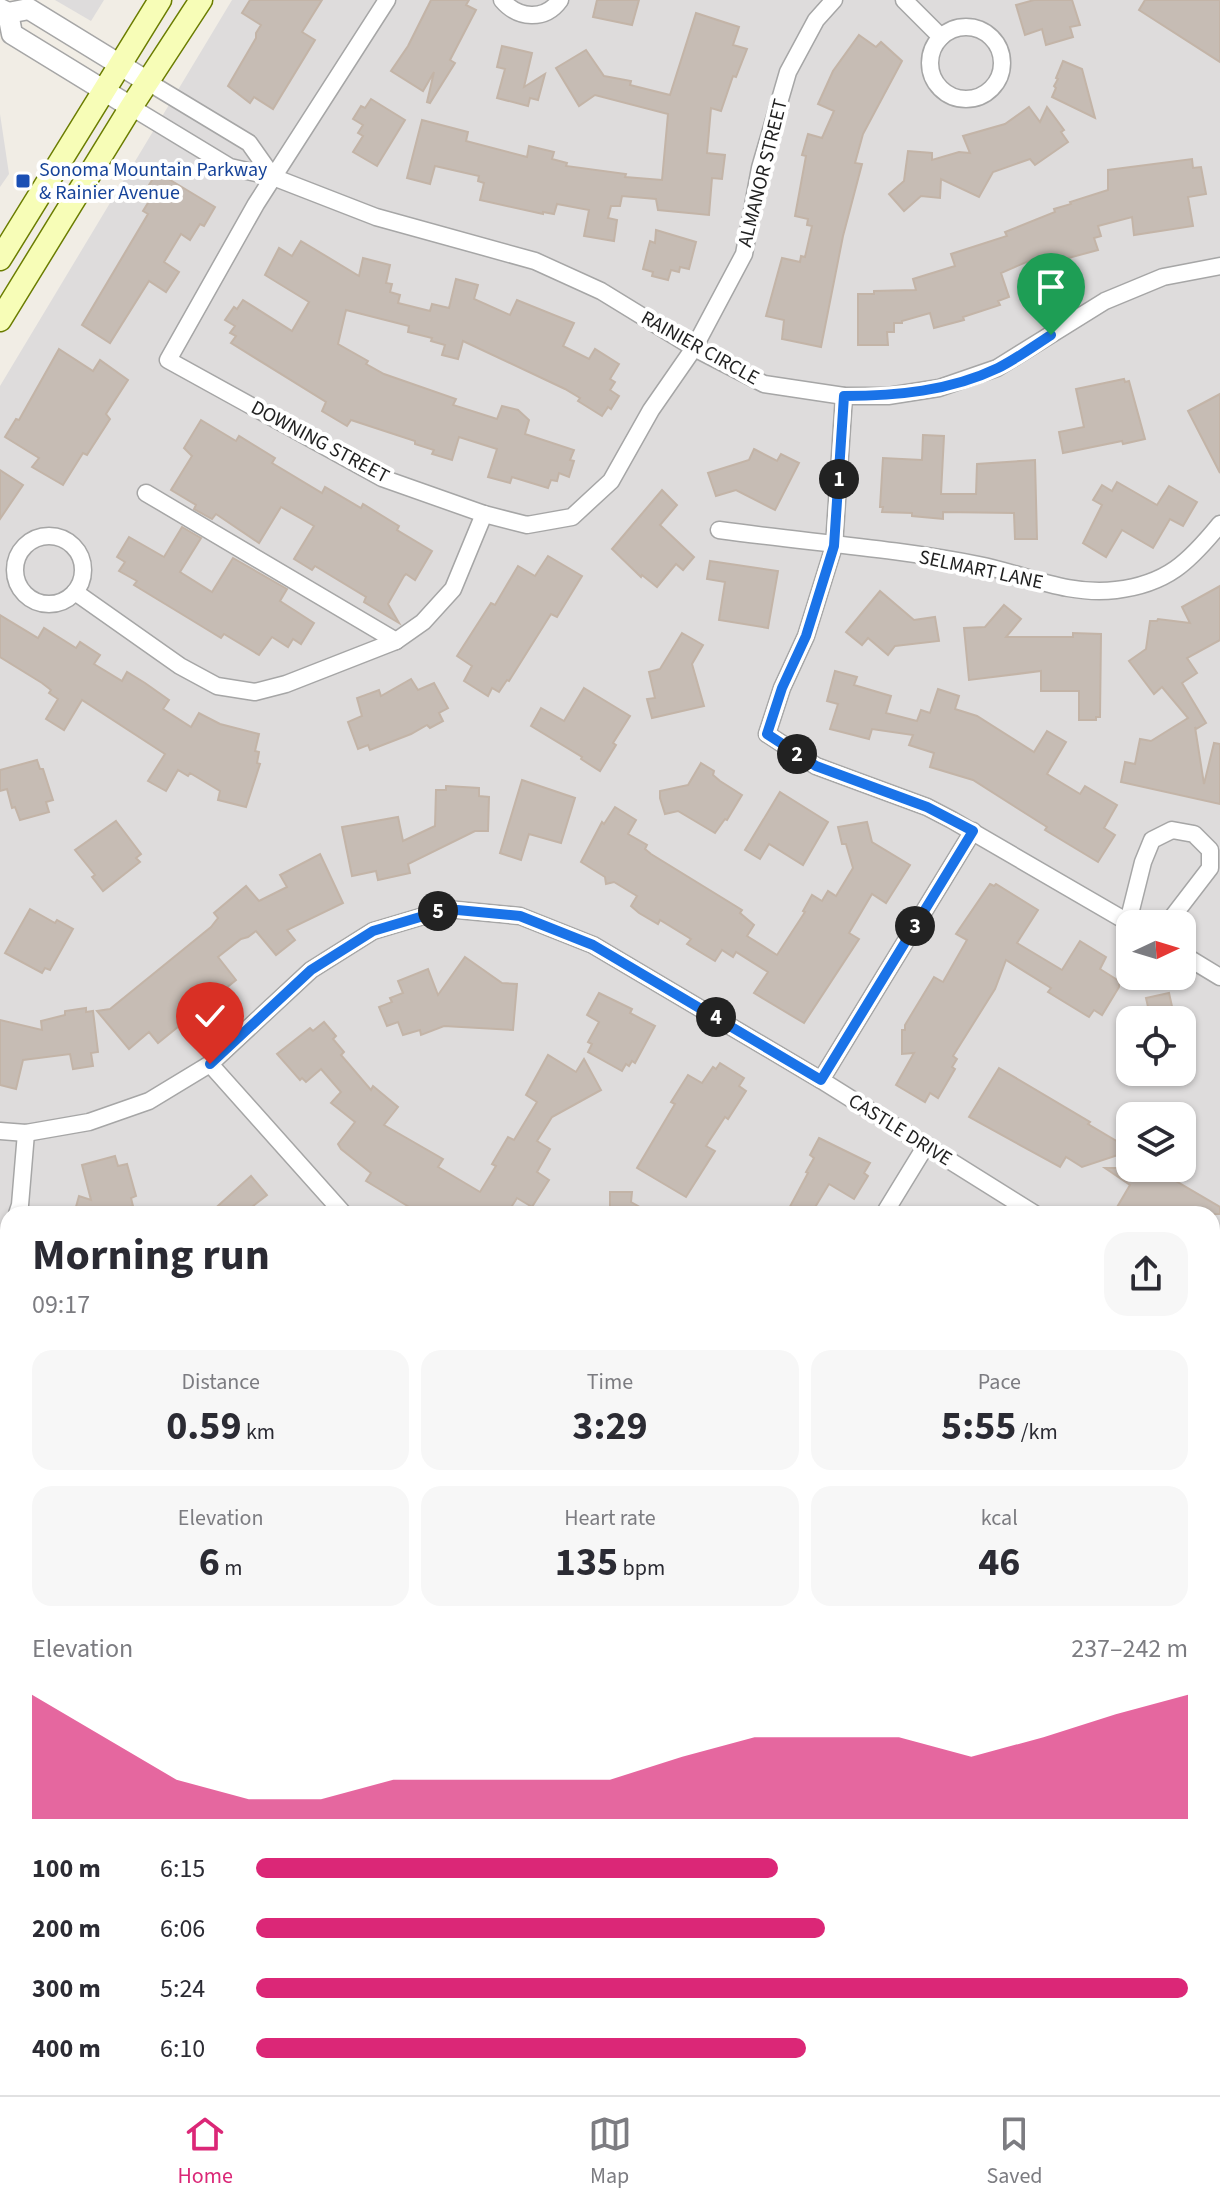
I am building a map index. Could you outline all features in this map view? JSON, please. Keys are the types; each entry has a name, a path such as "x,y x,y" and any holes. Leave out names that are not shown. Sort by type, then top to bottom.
{"main road":[{"path":"0,259 160,0"},
{"path":"0,320 201,0"}],"street":[{"path":"131,107 12,34 4,11 29,9 249,143 273,177 387,0"},
{"path":"502,0 513,11 524,15 546,12 560,0"},
{"name":"ALMANOR STREET","path":"694,348 744,254 760,168 788,72 816,20 834,0"},
{"path":"904,0 941,37"},
{"path":"962,27 974,27 995,40 1003,62 1002,74 996,85 977,99 953,97 943,91 930,71 933,47 941,37 962,27"},
{"name":"RAINIER CIRCLE","path":"131,107 230,167 273,177 376,217 535,261 601,291 694,348 764,384 844,396 888,396 939,388 997,368 1105,301 1163,277 1220,266"},
{"name":"DOWNING STREET","path":"273,177 168,360 382,478 484,514 527,525 572,517 611,481 651,410 694,348"},
{"path":"844,396 834,546 806,636 782,688 767,734 816,766 927,807 1116,915"},
{"path":"146,493 396,641"},
{"path":"75,592 180,666 217,686 255,692 286,684 396,641 423,622 453,589 484,514"},
{"name":"SELMART LANE","path":"719,530 981,565 1077,592 1118,590 1163,578 1193,557 1220,524"},
{"path":"40,536 61,537 71,543 78,551 83,572 75,592 66,600 55,603 43,604 32,599 17,582 15,571 22,549 40,536"},
{"path":"1133,910 1143,862 1152,840 1172,830 1194,834 1210,850 1210,868 1178,910"},
{"path":"821,1080 973,831"},
{"name":"CASTLE DRIVE","path":"0,1131 26,1133 89,1122 149,1101 210,1064 311,970 373,931 447,909 520,916 593,945 821,1080 1022,1206"},
{"path":"1196,962 1220,977"},
{"path":"210,1064 337,1206"},
{"path":"20,1206 26,1133"},
{"path":"889,1206 925,1147"}],"shaded area":[{"path":"55,0 104,0 91,21"},
{"path":"232,0 1220,0 1220,1206 0,1206 0,386"},
{"path":"0,114 9,174 0,187"}],"building":[{"path":"250,0 322,0 302,32 315,40 273,109 254,97 250,103 228,86 261,25 242,13"},
{"path":"431,0 469,0 466,5 476,10 450,60 455,63 430,103 427,102 434,72 423,91 391,71 408,46"},
{"path":"597,0 639,0 632,25 593,17"},
{"path":"1034,0 1072,0 1080,25 1070,27 1073,37 1046,45 1042,29 1025,35 1016,5"},
{"path":"1145,0 1220,0 1220,62 1139,10"},
{"path":"696,13 739,27 733,45 747,49 736,77 733,76 721,111 711,108 707,153 725,155 722,179 712,178 709,215 658,210 656,199 622,196 620,206 611,206 608,218 617,220 614,241 584,236 589,210 557,204 554,214 543,214 480,200 484,183 478,181 479,176 435,166 430,184 407,178 422,120 468,132 466,141 527,157 529,146 554,152 552,159 567,163 566,166 662,180 668,114 595,95 579,106 556,68 586,50 604,76 631,81 630,85 670,95"},
{"path":"859,35 876,47 881,42 902,61 863,134 855,163 862,164 843,236 821,347 782,339 784,320 766,316 782,258 800,262 801,256 805,257 812,226 807,225 808,219 795,216 806,156 802,155 808,134 822,138 834,111 818,104 833,71"},
{"path":"502,46 532,53 524,87 545,74 538,100 530,98 528,106 497,98 505,69 497,67"},
{"path":"1063,61 1082,69 1095,118 1052,97"},
{"path":"371,99 405,120 377,166 353,152 363,136 358,133 363,125 353,119 361,106 365,108"},
{"path":"1029,107 1040,122 1047,107 1064,130 1061,132 1068,142 1035,165 1030,159 993,172 979,197 941,179 940,198 921,196 904,211 889,194 904,181 908,151 932,153 932,160 959,152 970,153 963,136 1005,124"},
{"path":"1192,159 1193,168 1201,167 1206,194 1188,197 1193,226 1134,235 1132,217 1098,226 1101,236 1094,238 1098,250 1061,260 1067,274 1041,284 1031,260 1001,273 1009,297 998,301 1000,305 934,328 930,313 894,323 894,332 887,332 888,345 858,345 858,294 916,290 913,279 955,266 951,254 1007,236 1005,232 1055,212 1054,209 1108,190 1108,170"},
{"path":"157,172 215,207 204,226 200,224 190,240 181,234 164,262 179,272 166,292 149,281 110,343 82,325 148,214 143,211 156,190 149,185"},
{"path":"656,230 696,242 689,269 680,267 679,272 671,270 668,280 652,276 653,272 643,269 650,241 655,243"},
{"path":"301,241 359,276 363,258 390,265 386,283 392,284 390,292 400,295 398,303 430,311 432,304 449,308 456,279 478,285 474,299 510,315 517,300 574,323 563,346 589,359 595,349 619,364 610,379 615,382 610,390 619,396 602,416 565,389 463,341 458,359 442,355 445,345 408,332 409,326 346,310 338,344 384,374 456,399 453,405 497,419 502,406 518,410 529,420 525,434 574,450 569,477 559,473 557,481 551,480 548,488 512,477 510,483 488,477 497,449 459,437 452,460 432,454 434,450 415,444 415,441 351,420 347,426 322,411 326,402 231,343 236,336 230,333 235,326 225,320 243,300 292,331 309,302 265,275 279,248 292,256"},
{"path":"59,349 93,371 100,360 128,380 106,414 110,419 63,485 32,467 39,458 5,437 16,419 19,420"},
{"path":"1124,379 1125,382 1129,381 1145,439 1063,453 1059,432 1084,427 1076,389"},
{"path":"1220,394 1220,473 1188,411"},
{"path":"201,420 236,441 239,436 275,458 272,463 322,493 325,487 361,508 363,504 432,551 415,580 406,574 404,576 388,604 399,623 364,602 366,597 315,566 312,570 294,559 314,526 281,507 259,543 216,514 212,519 194,509 196,505 171,490 192,456 184,448"},
{"path":"923,435 944,436 941,494 976,494 977,464 1035,460 1037,539 1015,539 1014,513 943,512 943,519 912,516 912,513 882,512 883,458 922,460"},
{"path":"754,449 777,461 781,454 799,463 775,510 736,490 716,496 708,473 749,460"},
{"path":"0,470 23,485 0,519"},
{"path":"1117,482 1157,505 1169,486 1197,502 1183,526 1170,519 1153,548 1122,530 1106,557 1083,543 1102,505 1093,500 1102,485 1112,491"},
{"path":"662,490 677,505 660,525 694,557 683,570 676,564 657,587 641,577 612,549"},
{"path":"182,527 201,538 180,572 212,592 233,558 287,589 280,601 314,623 301,644 293,639 288,647 272,637 259,655 224,634 221,638 134,585 137,581 119,571 125,562 117,557 129,537 164,557"},
{"path":"548,556 582,576 557,617 551,614 509,681 499,692 492,688 488,696 464,681 472,666 457,656 491,603 495,605 518,566 535,576"},
{"path":"710,561 778,571 768,628 719,620 725,582 707,579"},
{"path":"1220,586 1220,640 1187,658 1197,673 1182,683 1206,723 1195,727 1204,784 1214,743 1220,744 1220,804 1121,782 1125,762 1135,764 1140,739 1151,741 1188,718 1162,687 1154,694 1129,661 1146,649 1150,621 1190,623 1182,607"},
{"path":"880,591 914,620 935,617 939,641 895,646 888,655 868,638 862,645 846,632"},
{"path":"1004,605 1021,619 1006,637 1101,634 1100,717 1096,720 1079,720 1079,691 1041,691 1041,671 969,680 964,628 985,627"},
{"path":"0,615 38,638 44,628 76,648 80,642 100,655 94,664 122,681 127,672 145,683 169,700 163,709 191,727 199,713 220,724 259,734 255,751 259,752 257,763 260,764 246,807 218,800 220,791 190,773 188,776 178,770 166,791 148,781 165,754 82,700 64,730 46,719 58,699 42,683 0,657"},
{"path":"682,633 703,645 692,664 704,706 652,718 647,699 655,698 649,672 660,669"},
{"path":"835,671 857,677 854,685 891,696 886,713 917,721 921,710 930,713 938,689 959,696 955,709 977,716 1034,752 1047,731 1066,742 1047,774 1080,794 1085,786 1117,805 1104,828 1115,835 1098,862 973,780 930,767 934,753 909,745 913,735 872,729 869,739 830,729 838,704 827,701"},
{"path":"411,679 418,690 434,683 448,708 439,713 443,721 370,750 368,745 358,749 348,722 362,716 357,698 379,690 381,696"},
{"path":"584,688 630,716 600,771 531,726 541,708 564,721"},
{"path":"37,760 53,800 46,802 49,812 20,820 15,807 12,808 7,789 0,791 0,770"},
{"path":"701,763 714,771 713,775 720,781 742,795 715,833 678,811 665,814 660,798 660,791 688,785"},
{"path":"522,780 575,798 561,843 529,834 521,860 500,853"},
{"path":"446,786 479,788 479,796 489,797 488,831 475,831 408,864 410,873 378,880 376,871 352,876 342,827 398,817 403,841 435,826 436,790 446,790"},
{"path":"780,792 828,822 803,865 769,844 760,859 745,850"},
{"path":"615,807 636,820 628,834 647,845 645,849 651,854 742,910 740,913 754,925 747,936 777,955 805,912 812,895 822,901 828,891 836,896 853,868 838,827 867,822 872,842 910,865 886,903 872,894 849,933 859,939 804,1023 754,993 768,972 736,952 733,957 722,950 715,961 687,944 691,939 660,920 658,924 639,913 631,906 637,896 614,882 606,884 605,877 581,862 602,822 604,824"},
{"path":"116,821 141,854 136,858 140,862 103,891 92,877 95,875 75,850"},
{"path":"320,854 343,903 287,930 295,940 276,955 256,931 241,939 218,957 236,980 158,1043 149,1032 129,1049 97,1011 110,1009 211,927 218,918 214,913 246,886 259,901 287,887 280,875"},
{"path":"990,884 996,884 1038,910 1017,943 1062,970 1080,941 1106,957 1100,969 1116,979 1117,990 1102,1015 1094,1010 1089,1017 1048,992 1051,988 1006,960 995,989 953,1056 957,1059 952,1067 955,1069 938,1098 930,1093 925,1102 896,1085 914,1053 902,1054 902,1030 905,1030 905,1025 934,977 943,982 967,940 956,934"},
{"path":"30,909 73,929 50,970 45,968 42,973 5,953"},
{"path":"465,957 502,983 517,984 513,1030 444,1026 421,1035 420,1030 403,1035 398,1022 387,1026 379,1007 403,993 398,981 428,969 438,995"},
{"path":"599,993 632,1009 630,1013 655,1026 635,1063 626,1064 622,1071 588,1052 592,1044 588,1042 599,1022 587,1015"},
{"path":"1169,993 1172,1006 1148,1006 1146,998"},
{"path":"86,1008 86,1012 93,1011 98,1052 91,1053 93,1066 73,1069 70,1054 23,1060 16,1089 0,1085 0,1020 42,1030 41,1021 65,1015 65,1011"},
{"path":"324,1022 336,1036 333,1039 344,1052 341,1055 371,1090 373,1086 398,1107 384,1125 443,1159 438,1167 480,1192 496,1166 492,1164 508,1137 514,1140 537,1102 526,1095 548,1055 576,1072 584,1059 601,1090 552,1117 537,1141 550,1149 537,1172 549,1180 533,1206 517,1198 512,1206 408,1206 366,1181 371,1173 338,1144 355,1122 331,1103 341,1092 321,1069 306,1082 302,1078 300,1080 277,1054 310,1028 313,1031"},
{"path":"720,1063 744,1078 739,1086 746,1091 706,1146 715,1151 686,1197 637,1168 675,1104 671,1102 688,1075 702,1083 713,1067 716,1069"},
{"path":"999,1068 1116,1141 1116,1156 1082,1167 1066,1157 1060,1167 969,1117"},
{"path":"819,1138 870,1163 864,1173 868,1176 854,1199 829,1184 816,1206 790,1206 814,1158 810,1155"},
{"path":"115,1156 118,1166 127,1164 136,1196 131,1198 133,1206 76,1206 79,1196 91,1200 82,1165"},
{"path":"1105,1168 1116,1168 1116,1175"},
{"path":"251,1176 267,1195 253,1206 218,1206"},
{"path":"1126,1182 1178,1182 1218,1206 1118,1206 1130,1185"},
{"path":"610,1192 632,1192 631,1202 638,1206 610,1206"}],"place":[{"name":"Sonoma Mountain Parkway & Rainier Avenue","path":"23,181"}],"route":[{"path":"210,1064 311,970 373,931 447,909 520,916 593,945 821,1080 973,831 927,807 816,766 767,734 782,688 806,636 834,546 844,396 888,396 939,388 997,368 1051,335"}]}
